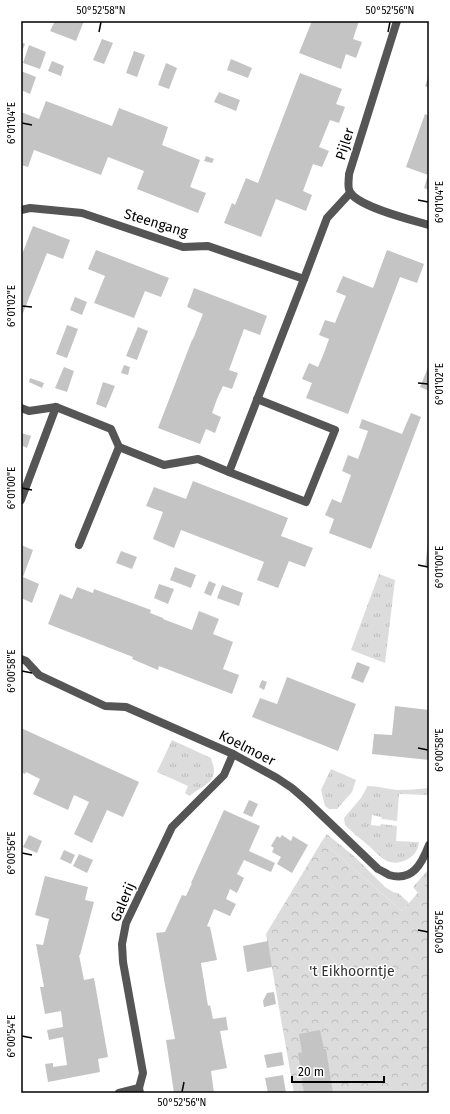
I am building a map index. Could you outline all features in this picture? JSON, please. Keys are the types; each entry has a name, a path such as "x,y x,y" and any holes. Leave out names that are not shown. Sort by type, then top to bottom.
{"street":[{"name":"Pijler","path":"350,192 348,183 349,174 397,21"},
{"path":"229,472 327,218 350,192 358,200 370,206 429,225"},
{"name":"Steengang","path":"21,210 30,208 82,213 183,248 208,246 304,279"},
{"path":"21,408 29,411 56,407 111,429 119,447 164,465 198,459 306,502 335,430 257,399"},
{"path":"21,500 56,407"},
{"path":"80,545 119,447"},
{"name":"Koelmoer","path":"21,659 26,661 39,675 105,706 126,707 233,754 277,778 292,788 378,869 389,874 398,876 405,875 418,868 424,858 429,844"},
{"name":"Galerij","path":"119,1093 140,1090 142,1073 123,962 122,944 126,923 172,827 224,775 233,754"}],"green space":[{"path":"379,574 395,580 385,663 351,650"},
{"path":"172,740 211,758 214,771 209,783 190,796 185,793 188,786 157,772"},
{"path":"331,769 356,780 352,792 337,809 329,809 325,806 321,790"},
{"path":"368,786 397,790 429,788 429,795 399,794 397,821 382,819 381,817 372,815 371,825 380,826 381,824 397,826 396,841 419,842 416,852 408,859 396,863 386,860 377,854 345,825 344,818 361,798"},
{"path":"327,834 355,857 385,887 398,893 409,903 402,911 322,841"},
{"name":"'t Eikhoorntje","path":"322,841 402,911 429,880 429,1093 294,1093 266,934"},
{"path":"429,869 429,880 418,893 413,887"}],"building":[{"path":"55,21 84,21 76,41 50,31"},
{"path":"312,21 359,21 353,39 362,42 356,58 346,54 341,69 299,53"},
{"path":"102,39 113,43 104,64 93,60"},
{"path":"21,42 25,44 21,54"},
{"path":"29,45 46,52 40,69 23,63"},
{"path":"134,51 145,55 137,77 126,73"},
{"path":"231,59 252,68 248,78 227,70"},
{"path":"52,61 64,66 61,76 48,71"},
{"path":"166,63 177,68 169,89 158,85"},
{"path":"21,71 36,77 30,94 21,90"},
{"path":"300,73 342,89 336,104 345,107 339,123 330,120 319,147 329,151 322,167 313,164 303,191 312,195 306,211 276,199 261,237 224,223 232,203 235,205 246,178 258,183"},
{"path":"429,75 429,88 425,86"},
{"path":"219,92 240,100 236,111 214,102"},
{"path":"46,101 112,126 119,108 168,127 162,145 200,160 190,187 206,193 198,213 137,189 144,171 108,157 101,175 34,150 28,167 21,165 21,112 39,119"},
{"path":"425,114 429,116 429,190 424,188 428,175 406,167"},
{"path":"206,156 214,159 212,163 204,161"},
{"path":"33,226 70,240 63,259 47,253 21,318 21,257"},
{"path":"96,250 169,278 161,297 145,291 134,318 94,303 105,276 88,269"},
{"path":"387,250 424,264 417,283 400,277 348,414 306,398 312,383 302,379 309,363 318,367 324,353 329,339 319,335 325,320 335,323 346,296 336,292 343,276 373,288"},
{"path":"194,288 267,316 260,335 244,329 229,370 238,373 232,389 223,386 212,413 221,417 215,433 206,429 200,444 158,428 203,314 187,307"},
{"path":"75,297 87,302 82,315 70,310"},
{"path":"67,325 78,329 67,358 56,354"},
{"path":"138,327 148,331 137,360 126,356"},
{"path":"124,365 130,367 128,375 121,373"},
{"path":"429,365 429,391 420,387"},
{"path":"64,367 74,371 67,392 55,388"},
{"path":"30,378 44,383 42,388 29,382"},
{"path":"103,382 115,386 106,408 96,404"},
{"path":"411,413 421,417 371,549 329,533 334,519 325,515 332,499 341,503 351,475 342,471 348,455 358,459 368,431 359,428 362,419 402,434"},
{"path":"21,433 31,436 27,448 21,445"},
{"path":"193,481 288,518 281,536 313,548 305,567 289,561 278,588 257,580 264,562 181,530 174,548 153,539 163,512 146,506 154,487 186,499"},
{"path":"428,542 429,567 425,567"},
{"path":"21,545 33,550 23,577 39,584 32,603 21,598"},
{"path":"121,551 137,557 132,569 116,563"},
{"path":"175,567 196,575 191,588 170,580"},
{"path":"209,581 216,584 211,596 204,593"},
{"path":"159,584 174,589 168,604 154,598"},
{"path":"222,585 243,593 239,606 217,598"},
{"path":"77,587 93,593 94,589 151,610 150,613 192,630 199,611 219,619 213,634 233,642 223,669 239,675 232,694 159,666 158,670 132,659 133,657 48,624 60,594 72,599"},
{"path":"357,662 370,667 363,683 351,678"},
{"path":"287,677 356,704 338,751 252,717 260,698 277,704"},
{"path":"262,680 267,682 264,690 259,687"},
{"path":"395,706 429,710 429,760 372,754 374,734 392,735"},
{"path":"21,728 139,782 123,817 107,810 92,843 74,834 89,802 74,795 68,810 33,794 40,779 26,772 25,774 21,772"},
{"path":"249,800 258,804 252,817 243,813"},
{"path":"224,810 260,826 249,851 275,863 271,872 244,860 237,874 244,878 237,893 230,889 226,899 236,904 230,916 214,909 207,926 210,927 217,960 201,963 208,1006 210,1005 213,1019 226,1017 228,1030 220,1031 227,1068 211,1071 214,1093 174,1093 166,1040 175,1039 156,933 165,932 182,895 186,896"},
{"path":"29,835 42,841 37,853 23,847"},
{"path":"282,835 291,841 293,836 308,845 292,873 277,864 281,857 272,852 274,848 271,846 277,836 280,838"},
{"path":"64,850 75,855 71,864 60,859"},
{"path":"79,854 93,860 87,873 73,866"},
{"path":"45,876 88,887 85,900 94,902 79,955 84,980 94,978 108,1057 98,1059 100,1072 48,1082 45,1064 53,1063 53,1067 67,1065 63,1037 49,1040 47,1030 63,1027 61,1011 45,1014 40,987 44,987 36,944 43,945 49,919 35,915"},
{"path":"268,941 272,967 247,972 243,946"},
{"path":"274,992 276,1004 264,1007 263,1001 267,993"},
{"path":"320,1030 324,1049 326,1049 333,1093 304,1093 298,1053 302,1052 299,1034"},
{"path":"282,1052 284,1065 267,1068 264,1055"},
{"path":"283,1075 286,1093 268,1093 265,1078"}]}
